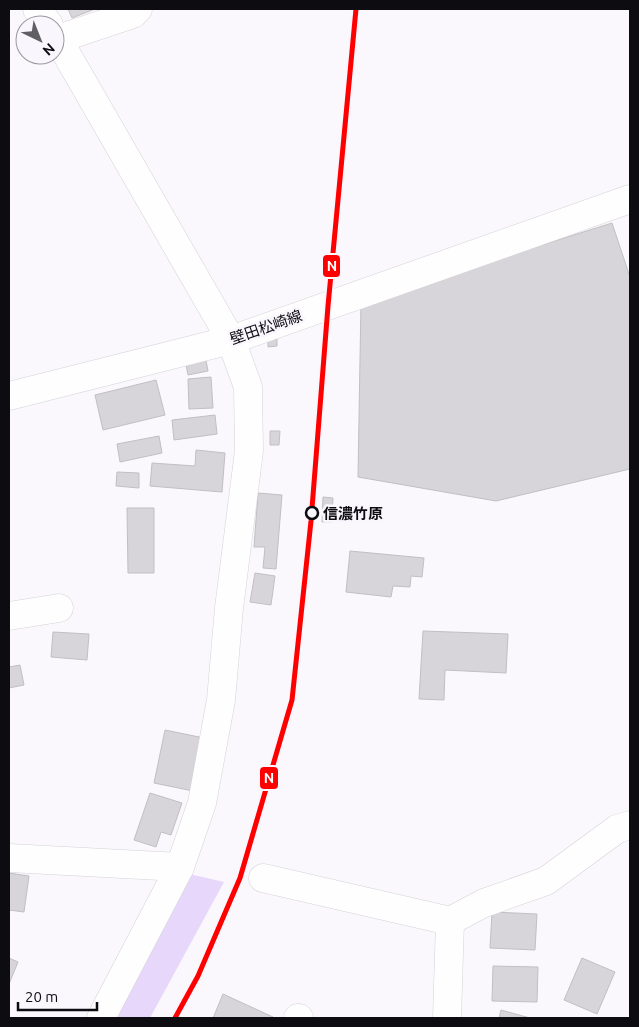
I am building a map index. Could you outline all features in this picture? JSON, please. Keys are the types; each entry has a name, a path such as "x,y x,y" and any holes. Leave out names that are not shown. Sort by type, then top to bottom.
{"street":[{"path":"65,29 133,14 138,9"},
{"path":"65,51 231,340 248,387 249,452 229,608 221,700 202,803 180,867 101,1018"},
{"name":"壁田松崎線","path":"9,396 231,340 630,199"},
{"path":"9,616 59,608"},
{"path":"263,878 450,921 484,903 546,881 617,829 630,825"},
{"path":"9,858 180,867"},
{"path":"447,1018 450,921"}],"shaded area":[{"path":"181,872 224,882 150,1018 107,1018"}],"building":[{"path":"68,9 95,9 72,18"},
{"path":"612,223 630,277 630,469 496,501 358,477 361,302"},
{"path":"268,339 277,339 277,346 268,347"},
{"path":"205,355 208,371 188,375 185,359"},
{"path":"211,377 213,408 189,409 188,379"},
{"path":"156,380 165,415 103,430 95,395"},
{"path":"215,415 217,434 174,440 172,420"},
{"path":"270,431 280,431 279,445 270,445"},
{"path":"159,436 162,453 120,462 117,444"},
{"path":"196,450 225,453 222,492 150,486 152,463 195,466"},
{"path":"117,472 139,473 139,488 116,486"},
{"path":"258,493 282,495 276,569 263,568 265,547 254,547"},
{"path":"323,497 333,498 332,522 322,522"},
{"path":"127,508 154,508 154,573 128,573"},
{"path":"350,551 424,558 422,577 411,576 410,587 393,586 391,597 346,592"},
{"path":"255,573 275,576 271,605 250,602"},
{"path":"423,631 508,634 506,673 445,670 444,700 419,699"},
{"path":"53,632 89,634 87,660 51,657"},
{"path":"20,665 24,685 9,688 9,667"},
{"path":"165,730 204,738 193,791 154,783"},
{"path":"150,793 182,803 171,835 161,832 156,847 134,840"},
{"path":"9,873 29,876 24,912 9,910"},
{"path":"492,912 537,914 535,950 490,948"},
{"path":"9,958 18,962 9,984"},
{"path":"582,958 615,972 597,1014 564,1000"},
{"path":"493,966 538,967 537,1002 492,1001"},
{"path":"223,994 273,1017 273,1018 213,1018"},
{"path":"501,1010 530,1018 499,1018"}],"transit line":[{"name":"N","path":"175,1018 198,976 240,878 292,700 311,521 328,306 356,9"}],"place":[{"name":"信濃竹原","path":"312,513"}]}
